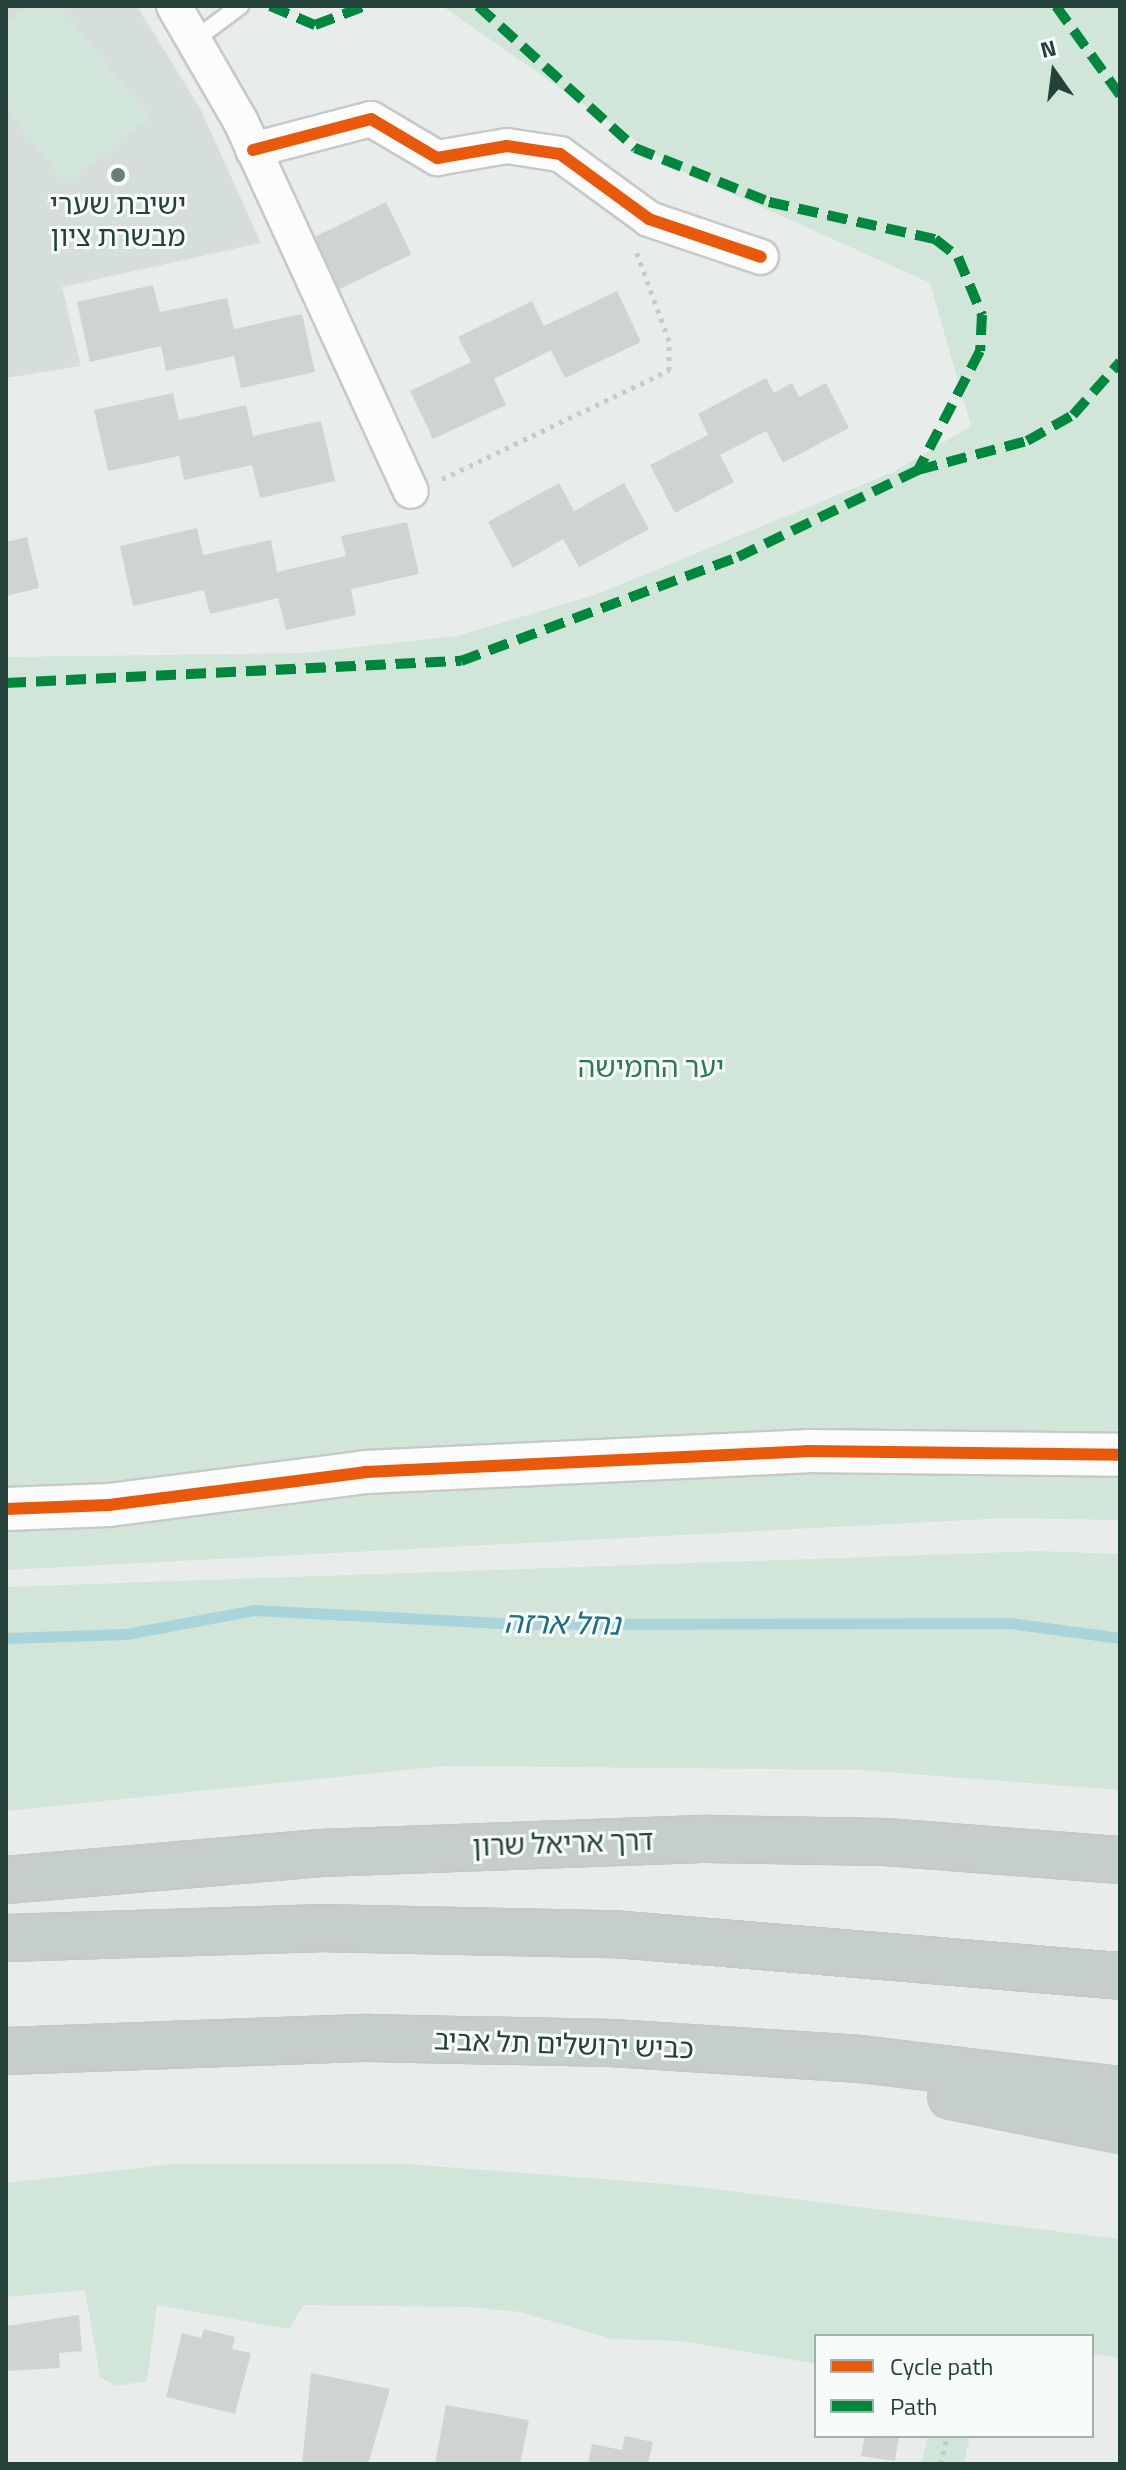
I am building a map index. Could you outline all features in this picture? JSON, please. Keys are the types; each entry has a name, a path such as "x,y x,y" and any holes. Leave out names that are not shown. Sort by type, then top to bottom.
{"highway":[{"name":"דרך אריאל שרון","path":"6,1880 321,1853 708,1839 885,1842 1120,1860"},
{"path":"6,1938 317,1928 614,1934 1120,1976"},
{"path":"480,2040 716,2063 979,2101 1120,2130"},
{"name":"כביש ירושלים תל אביב","path":"6,2051 480,2040 860,2059 1120,2090"}],"street":[{"path":"174,6 197,38 253,150 411,491"},
{"path":"253,150 371,119 437,158 507,146 560,154 635,210 761,257"},
{"path":"6,1509 109,1505 365,1472 807,1451 1120,1455"}],"lane":[{"path":"197,38 240,6"}],"path":[{"path":"411,491 512,451 669,370 669,341 637,267 635,210"},
{"path":"941,2464 947,2438"}],"shaded area":[{"name":"ישיבת שערי מבשרת ציון","path":"6,6 137,6 200,108 261,243 62,287 81,366 6,378"}],"green space":[{"path":"29,6 59,6 150,117 67,184 6,109 6,24"},
{"name":"יער החמישה","path":"442,6 1120,6 1120,1520 1008,1518 6,1570 6,657 303,653 457,636 595,595 893,472 971,426 930,283 675,168"},
{"path":"1039,1551 1120,1554 1120,1790 860,1770 444,1766 6,1811 6,1587"},
{"path":"172,2164 407,2164 680,2185 1120,2239 1120,2358 1094,2354 1094,2334 814,2334 814,2364 682,2341 612,2339 520,2312 470,2307 303,2305 289,2329 157,2305 147,2381 116,2386 100,2377 85,2290 6,2297 6,2183"},
{"path":"928,2438 970,2438 964,2464 921,2464"}],"building":[{"path":"386,202 411,254 337,291 311,238"},
{"path":"153,285 160,312 227,298 234,329 302,314 315,372 241,388 234,356 166,371 161,346 90,362 77,302"},
{"path":"617,291 641,342 565,378 551,350 494,379 506,405 433,439 410,391 471,362 458,337 532,301 544,326"},
{"path":"766,378 774,393 792,383 799,397 826,383 849,428 783,463 766,431 720,455 734,482 675,513 650,465 708,435 698,414"},
{"path":"173,393 179,420 246,405 253,436 321,421 335,481 260,498 252,465 184,480 179,456 108,471 94,410"},
{"path":"559,483 574,511 624,483 649,529 579,567 563,539 513,568 488,522"},
{"path":"407,522 419,574 351,589 356,615 286,630 278,598 210,614 204,590 133,606 120,546 197,528 203,555 271,540 277,572 346,556 341,536"},
{"path":"27,537 39,588 6,596 6,542"},
{"path":"79,2315 82,2351 59,2353 60,2368 6,2371 6,2326"},
{"path":"204,2329 235,2337 232,2349 251,2353 235,2414 166,2397 182,2333 201,2338"},
{"path":"311,2373 390,2389 368,2464 302,2464"},
{"path":"446,2405 529,2420 520,2464 435,2464"},
{"path":"625,2436 653,2442 648,2464 588,2464 592,2444 622,2450"},
{"path":"865,2438 899,2438 895,2461 861,2456"}],"waterway":[{"name":"נחל ארזה","path":"6,1638 126,1634 254,1610 521,1624 1009,1623 1120,1638"}],"marked path":[{"path":"270,6 315,25 365,6"},
{"path":"478,6 635,148 769,202 935,239 958,257 982,315 980,351 918,470"},
{"path":"1056,6 1120,95"},
{"path":"6,683 461,661 738,557 918,470 1027,441 1073,415 1120,362"}],"cycle path":[{"path":"253,150 371,119 437,158 507,146 560,154 649,219 761,257"},
{"path":"6,1509 109,1505 365,1472 807,1451 1120,1455"}],"place":[{"name":"ישיבת שערי מבשרת ציון","path":"118,175"}]}
